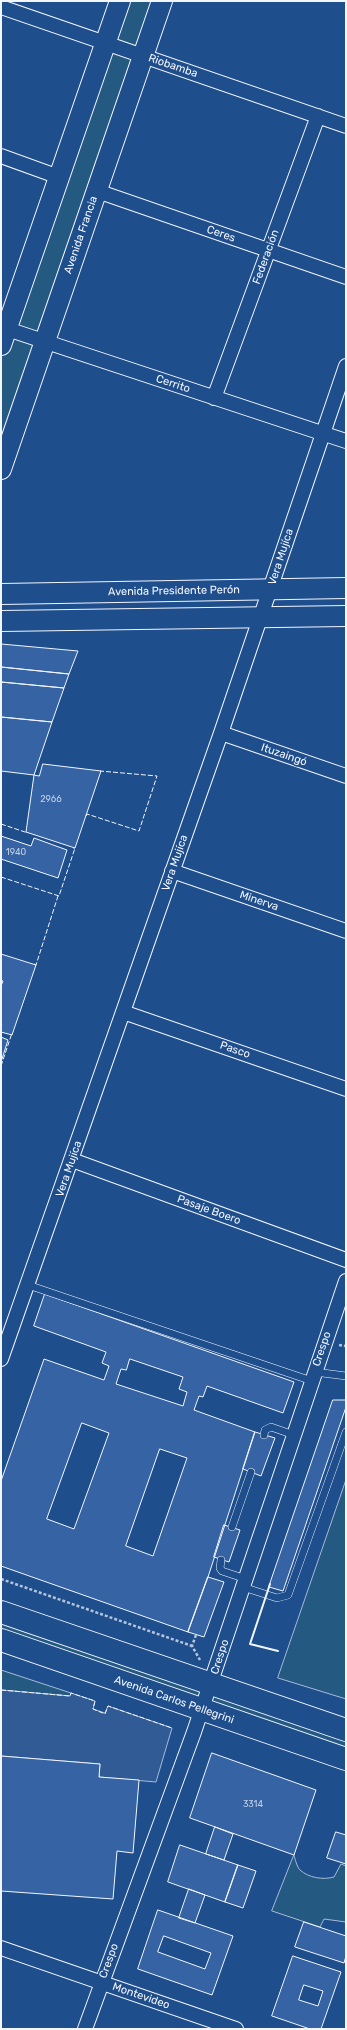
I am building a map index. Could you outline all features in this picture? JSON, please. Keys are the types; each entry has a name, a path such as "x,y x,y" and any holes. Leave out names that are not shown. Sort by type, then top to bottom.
{"main road":[{"path":"3,333 120,1"},
{"name":"Avenida Francia","path":"1,469 162,1"},
{"name":"Avenida Presidente Perón","path":"1,594 346,588"},
{"path":"1,621 346,616"},
{"path":"1,1612 346,1730"},
{"name":"Avenida Carlos Pellegrini","path":"1,1640 346,1759"}],"street":[{"name":"Riobamba","path":"1,7 346,126"},
{"name":"Federación","path":"214,398 318,116"},
{"path":"1,156 59,177"},
{"name":"Ceres","path":"97,191 346,277"},
{"name":"Cerrito","path":"3,333 45,342 346,441"},
{"name":"Vera Mujíca","path":"1,1359 221,733 346,366"},
{"name":"Ituzaingó","path":"221,733 346,776"},
{"name":"Minerva","path":"172,871 346,931"},
{"name":"Pasco","path":"123,1012 346,1089"},
{"name":"Pasaje Boero","path":"72,1160 346,1260"},
{"name":"Crespo","path":"85,2029 202,1710 346,1281"},
{"name":"Montevideo","path":"1,1948 236,2029"}],"lane":[{"path":"28,1285 313,1376 346,1376"},
{"path":"264,1435 265,1430 271,1427 294,1435"},
{"path":"221,1560 220,1568 222,1571 244,1583 277,1598 288,1595 346,1432"},
{"path":"232,1527 251,1472"}],"path":[{"path":"1,1579 192,1646 201,1662"},
{"path":"192,1646 196,1634"}],"shaded area":[{"path":"120,1 162,1 1,469 1,345"},
{"path":"346,1480 346,1699 278,1678"},
{"path":"1,1612 346,1730 346,1759 1,1640"},
{"path":"1,1670 71,1693 70,1696 1,1690"},
{"path":"1,1690 70,1696 71,1693 95,1701 93,1709 105,1713 108,1706 172,1728 156,1782 99,1777 100,1764 1,1756"},
{"path":"294,1855 300,1870 316,1878 334,1877 341,1864 346,1866 346,1922 324,1919 320,1927 272,1911"}],"building":[{"path":"1,644 78,651 69,674 1,667"},
{"path":"1,667 69,674 64,688 1,682"},
{"path":"1,682 64,688 52,722 1,717"},
{"path":"1,717 52,722 34,775 1,771"},
{"path":"43,764 101,771 75,848 26,832 34,775 39,776"},
{"path":"1,836 31,846 34,838 67,850 58,878 1,859"},
{"path":"1,954 36,965 12,1035 1,1032 1,986 3,981 1,980"},
{"path":"1,1037 8,1040 1,1062"},
{"path":"45,1294 294,1382 283,1413 207,1386 203,1397 199,1396 194,1410 255,1432 208,1577 188,1632 1,1566 1,1481 44,1359 104,1380 109,1366 102,1363 106,1352 34,1326","holes":["130,1359 183,1377 179,1389 187,1392 183,1406 116,1384 121,1369 126,1370","82,1423 109,1433 74,1529 47,1519","160,1449 187,1458 153,1556 126,1546"]},
{"path":"333,1400 346,1400 346,1407 283,1591 269,1587"},
{"path":"255,1432 275,1438 261,1476 243,1469"},
{"path":"224,1525 240,1530 229,1562 214,1557"},
{"path":"208,1577 224,1582 204,1637 188,1632"},
{"path":"212,1753 316,1790 294,1855 190,1818"},
{"path":"1,1756 100,1764 99,1777 139,1780 133,1853 117,1851 113,1899 1,1891"},
{"path":"215,1827 233,1834 224,1860 206,1854"},
{"path":"336,1832 346,1835 346,1864 327,1858"},
{"path":"180,1845 238,1865 225,1902 168,1882"},
{"path":"238,1865 256,1871 243,1908 225,1902"},
{"path":"189,1889 205,1895 195,1923 179,1918"},
{"path":"158,1910 233,1936 212,1995 138,1969","holes":["164,1936 211,1953 205,1969 158,1952"]},
{"path":"304,1922 346,1936 346,1956 344,1963 295,1947"},
{"path":"293,1956 341,1972 321,2029 310,2029 272,2016","holes":["304,1985 323,1991 318,2006 299,2000"]}],"fence":[{"path":"86,816 87,814 139,831 157,776 100,771"},
{"path":"1,824 28,833"},
{"path":"1,877 59,896 75,848 73,848"},
{"path":"34,964 36,965 58,896"},
{"path":"1,1066 12,1033"},
{"path":"1,1690 70,1696 71,1693 95,1701 93,1709 105,1714 108,1706 172,1728"}],"wall":[{"path":"270,1584 250,1644 278,1651"}]}
